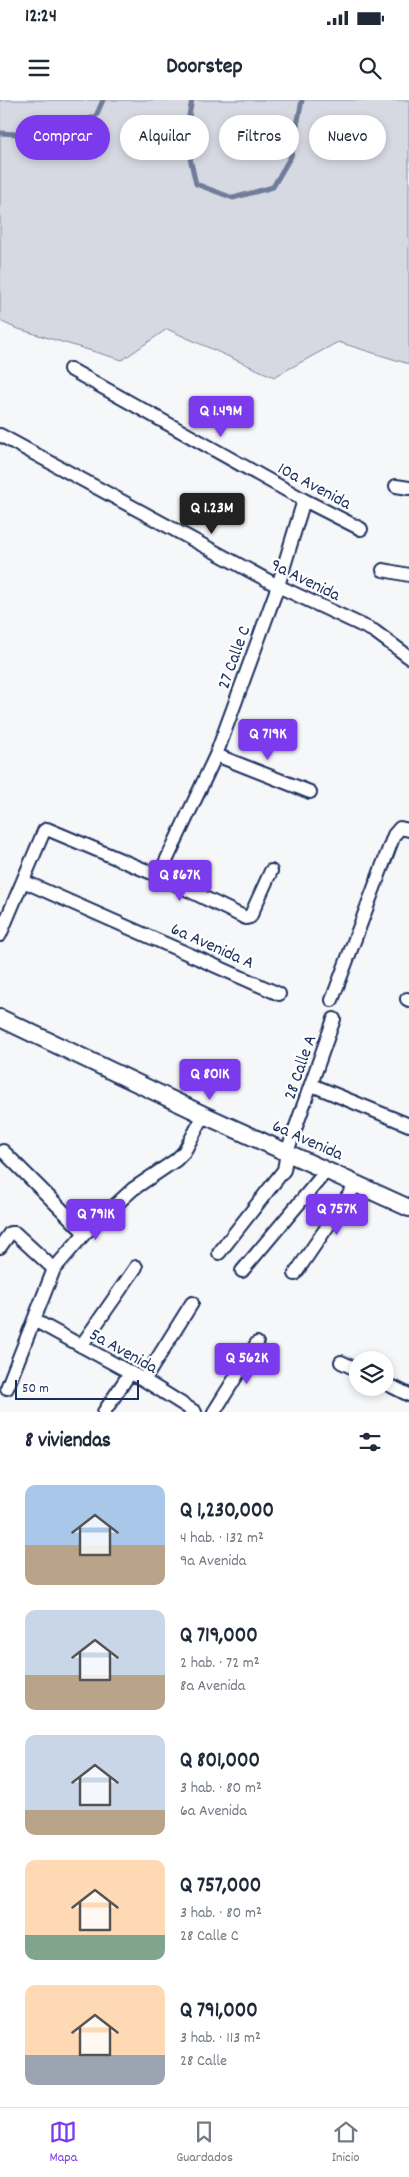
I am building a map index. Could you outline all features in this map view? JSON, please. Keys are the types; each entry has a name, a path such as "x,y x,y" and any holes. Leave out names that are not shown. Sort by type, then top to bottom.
{"street":[{"name":"10a Avenida","path":"70,369 304,500 361,529"},
{"name":"9a Avenida","path":"0,435 278,586 374,632 409,657"},
{"name":"27 Calle C","path":"159,876 216,755 278,586 304,500"},
{"path":"383,570 409,575"},
{"path":"216,755 310,792"},
{"path":"0,935 44,831 52,829 159,876 246,918 250,917 271,871"},
{"path":"332,1000 394,835 404,829"},
{"name":"6a Avenida A","path":"23,881 279,994"},
{"name":"6a Avenida","path":"0,1018 204,1115 409,1208"},
{"name":"28 Calle A","path":"219,1253 284,1170 287,1152 334,1019"},
{"path":"312,1085 409,1125"},
{"path":"7,1388 54,1269 85,1232 133,1189 176,1160 184,1152 204,1115"},
{"path":"4,1151 85,1232"},
{"path":"242,1271 327,1170"},
{"path":"294,1274 356,1183"},
{"path":"0,1247 10,1233 15,1233 54,1269"},
{"path":"81,1346 136,1267"},
{"path":"144,1380 192,1303"},
{"name":"5a Avenida","path":"34,1320 144,1380 195,1412"},
{"path":"214,1412 257,1343"},
{"path":"340,1362 349,1366"},
{"path":"104,1412 130,1373"},
{"path":"394,1388 409,1395"}],"shaded area":[{"path":"0,100 409,100 409,364 338,342 274,377 167,329 122,360 15,328 0,321"}],"waterway":[{"path":"0,133 48,136 96,116 103,100"},
{"path":"192,100 185,136 196,184 233,198 273,187 291,156 302,100"}]}
